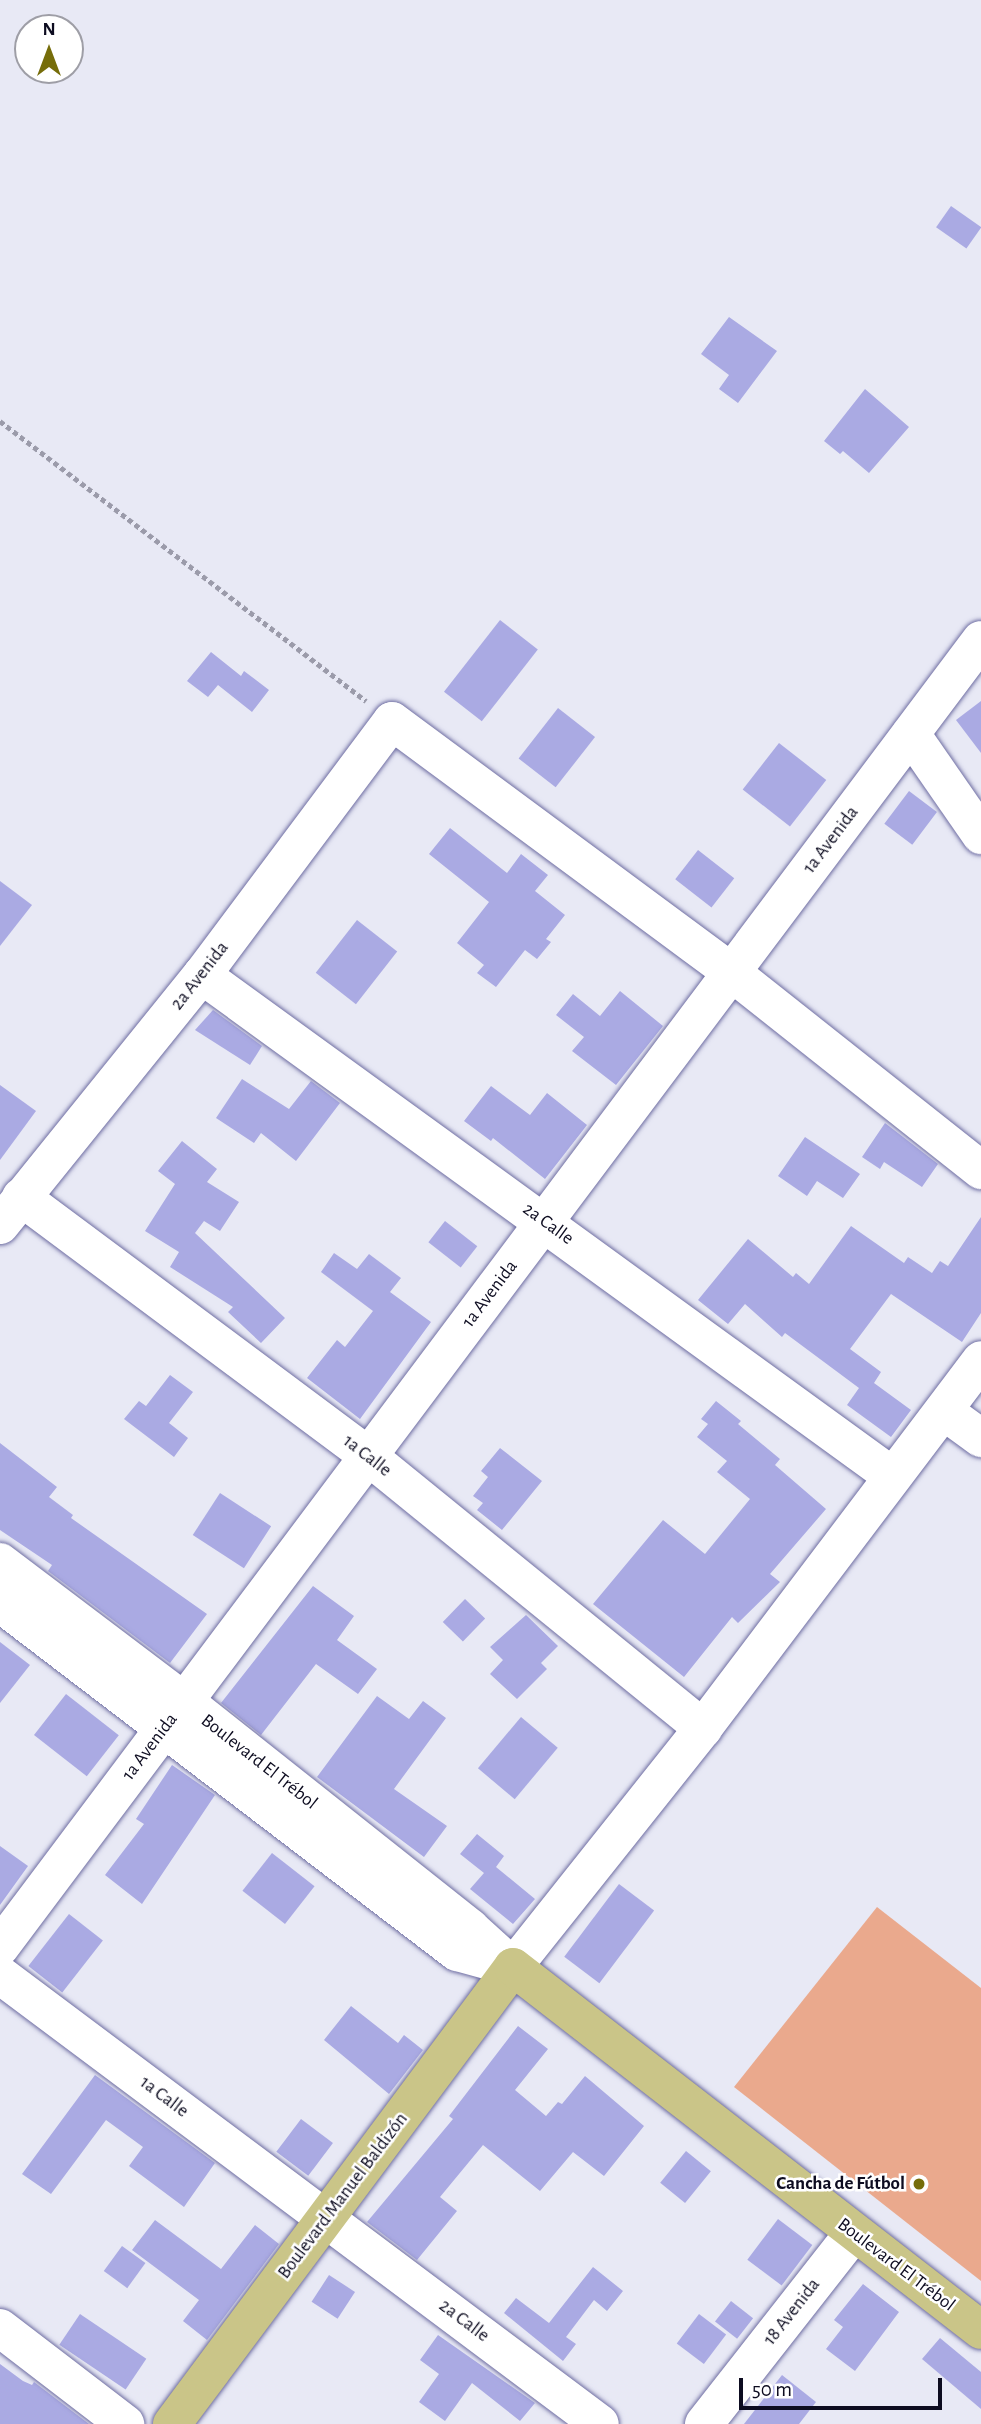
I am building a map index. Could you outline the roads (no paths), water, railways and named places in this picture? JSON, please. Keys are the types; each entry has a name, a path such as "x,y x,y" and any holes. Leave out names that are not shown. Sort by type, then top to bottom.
{"main road":[{"name":"Boulevard Manuel Baldizón","path":"172,2424 513,1968"},
{"name":"Boulevard El Trébol","path":"513,1968 981,2330"}],"street":[{"name":"1a Avenida","path":"0,1947 981,640"},
{"name":"2a Avenida","path":"11,1211 202,975 392,721 732,972"},
{"path":"911,734 981,835"},
{"path":"732,972 981,1170"},
{"name":"2a Calle","path":"202,975 545,1221 892,1476"},
{"name":"1a Calle","path":"11,1211 368,1456 703,1728"},
{"path":"513,1968 703,1728 981,1360"},
{"path":"944,1411 981,1438"},
{"name":"Boulevard El Trébol","path":"0,1563 174,1714"},
{"name":"Boulevard El Trébol","path":"0,1603 174,1714 470,1928 513,1968"},
{"name":"1a Calle","path":"0,1975 327,2218"},
{"name":"2a Calle","path":"327,2218 600,2424"},
{"name":"18 Avenida","path":"704,2424 854,2233"},
{"path":"0,2328 125,2424"}],"place":[{"name":"Cancha de Fútbol","path":"919,2184"}]}
